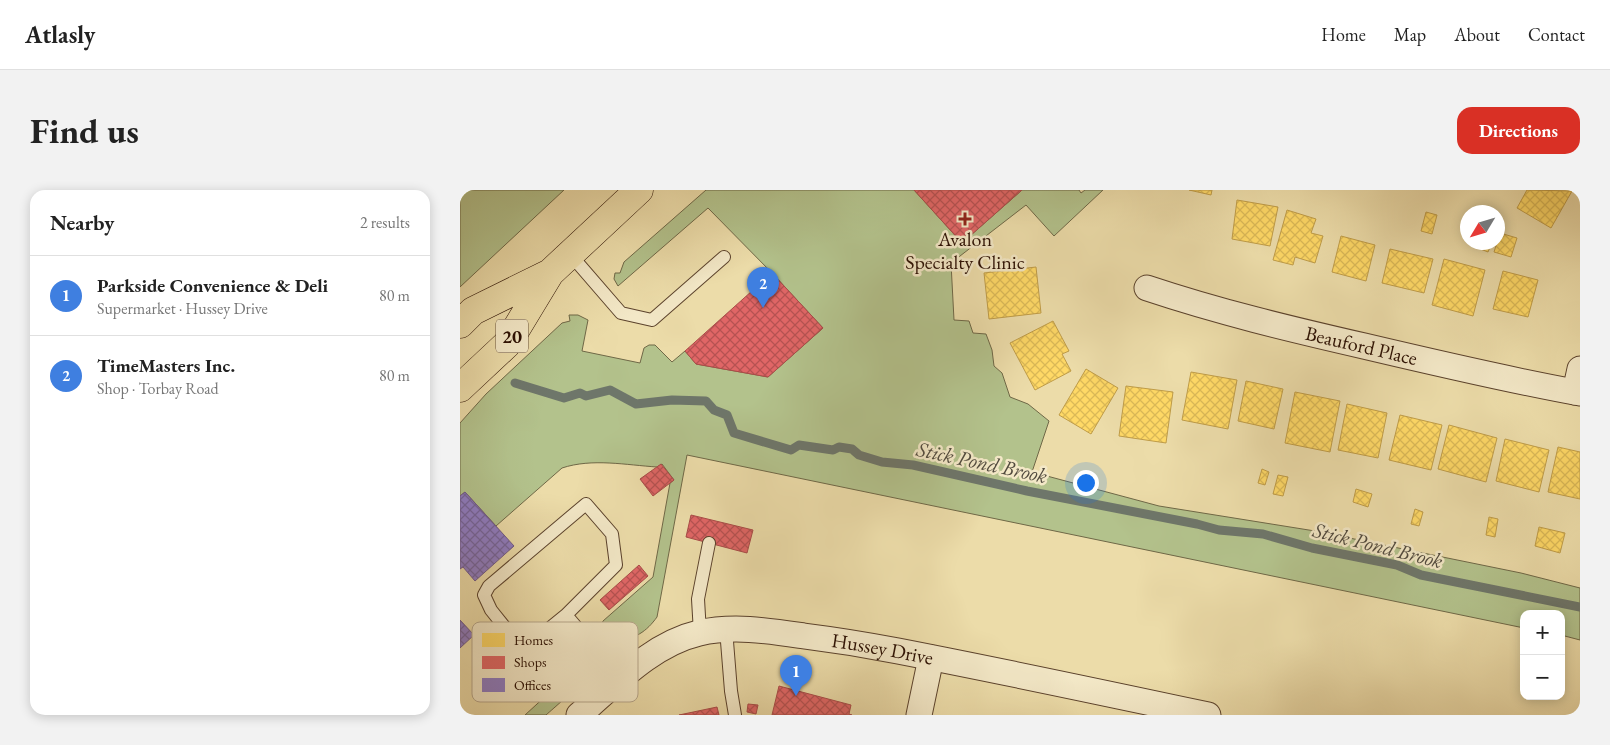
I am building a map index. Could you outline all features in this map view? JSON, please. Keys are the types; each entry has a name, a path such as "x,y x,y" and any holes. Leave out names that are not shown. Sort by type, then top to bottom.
{"main road":[{"name":"20","path":"460,388 507,344 550,273 639,190"},
{"name":"20","path":"460,324 473,311 550,273"}],"street":[{"name":"Beauford Place","path":"1147,288 1222,312 1449,366 1578,385"},
{"name":"Hussey Drive","path":"638,665 652,654 679,639 700,633 726,630 766,630 851,642 1208,715"},
{"path":"919,715 931,658"},
{"name":"Hussey Drive","path":"579,715 594,702"}],"lane":[{"path":"570,254 621,313 652,320 724,257"},
{"path":"501,622 491,610 484,595 489,586 586,504 612,534 616,565 557,622"},
{"path":"700,633 698,599 709,543"},
{"path":"566,615 572,622"},
{"path":"726,630 735,715"}],"green space":[{"path":"460,190 564,190 460,287"},
{"path":"706,190 914,190 962,243 1022,190 1079,190 1081,193 1085,190 1103,190 1054,236 1026,205 951,263 954,320 969,321 973,333 986,334 992,350 994,366 1002,373 1010,397 1028,404 1049,421 1032,472 1159,506 1315,531 1521,573 1580,588 1580,640 1565,636 1565,610 1520,610 1520,627 687,455 657,617 649,627 638,635 638,622 603,622 653,577 670,483 674,480 662,464 657,467 609,463 573,465 562,468 496,526 465,492 460,496 460,423 486,394 562,323 570,321 569,315 578,315 588,320 582,351 640,363 644,348 649,345 655,345 672,362 685,351 696,364 768,377 823,328 708,208 618,286 614,279 615,273 620,273 624,262"},
{"path":"539,702 561,702 546,715 525,715"}],"building: Homes":[{"path":"1189,190 1212,190 1211,195"},
{"path":"1527,190 1572,191 1551,228 1517,208"},
{"path":"1237,200 1278,207 1270,246 1232,239"},
{"path":"1287,210 1316,219 1311,233 1323,236 1315,263 1295,257 1293,265 1273,260"},
{"path":"1426,212 1437,215 1432,234 1421,231"},
{"path":"1505,234 1517,238 1511,257 1494,252 1495,250 1505,250"},
{"path":"1341,236 1375,245 1366,281 1332,272"},
{"path":"1390,249 1433,259 1424,293 1382,283"},
{"path":"1444,259 1485,270 1473,316 1432,305"},
{"path":"1036,267 1041,313 989,319 984,273"},
{"path":"1503,271 1538,280 1528,317 1493,309"},
{"path":"1053,321 1069,351 1062,354 1071,371 1035,390 1010,343"},
{"path":"1086,369 1118,388 1091,434 1059,415"},
{"path":"1191,372 1237,380 1228,429 1182,420"},
{"path":"1246,381 1283,389 1274,429 1238,421"},
{"path":"1126,386 1173,392 1166,443 1119,436"},
{"path":"1295,392 1340,401 1330,452 1285,443"},
{"path":"1347,404 1387,413 1378,458 1338,450"},
{"path":"1400,415 1442,425 1431,470 1389,460"},
{"path":"1449,425 1497,438 1486,482 1438,469"},
{"path":"1505,439 1549,450 1539,492 1496,481"},
{"path":"1558,447 1580,452 1580,499 1548,492"},
{"path":"1262,469 1269,472 1265,485 1258,483"},
{"path":"1278,475 1288,477 1283,496 1273,494"},
{"path":"1356,489 1372,494 1368,507 1353,502"},
{"path":"1415,509 1423,512 1419,526 1411,524"},
{"path":"1489,517 1498,519 1495,537 1486,535"},
{"path":"1539,527 1565,533 1560,553 1535,546"}],"building: Shops":[{"name":"Avalon Specialty Clinic","path":"914,190 1022,190 962,243"},
{"path":"772,273 823,328 768,377 696,364 685,351"},
{"path":"661,464 674,480 653,496 640,479"},
{"path":"691,515 753,530 747,553 686,537"},
{"path":"639,565 648,576 609,610 600,600"},
{"path":"779,686 851,705 849,714 852,715 772,715"},
{"path":"748,704 758,705 756,714 747,712"},
{"path":"717,707 719,715 679,715"}],"building: Offices":[{"path":"465,492 514,546 475,581 463,567 460,569 460,496"},
{"path":"460,620 472,633 472,637 460,648"}],"waterway":[{"name":"Stick Pond Brook","path":"515,383 564,398 580,393 586,396 610,390 636,404 672,400 706,401 714,410 727,415 734,433 791,450 799,445 833,450 839,447 852,449 859,455 882,462 913,465 1027,491 1197,524 1219,530 1263,534 1312,548 1397,565 1421,575 1580,607"}],"place":[{"name":"Avalon Specialty Clinic","path":"965,219"},
{"name":"TimeMasters Inc.","path":"763,308"},
{"name":"Parkside Convenience & Deli","path":"796,696"}]}
